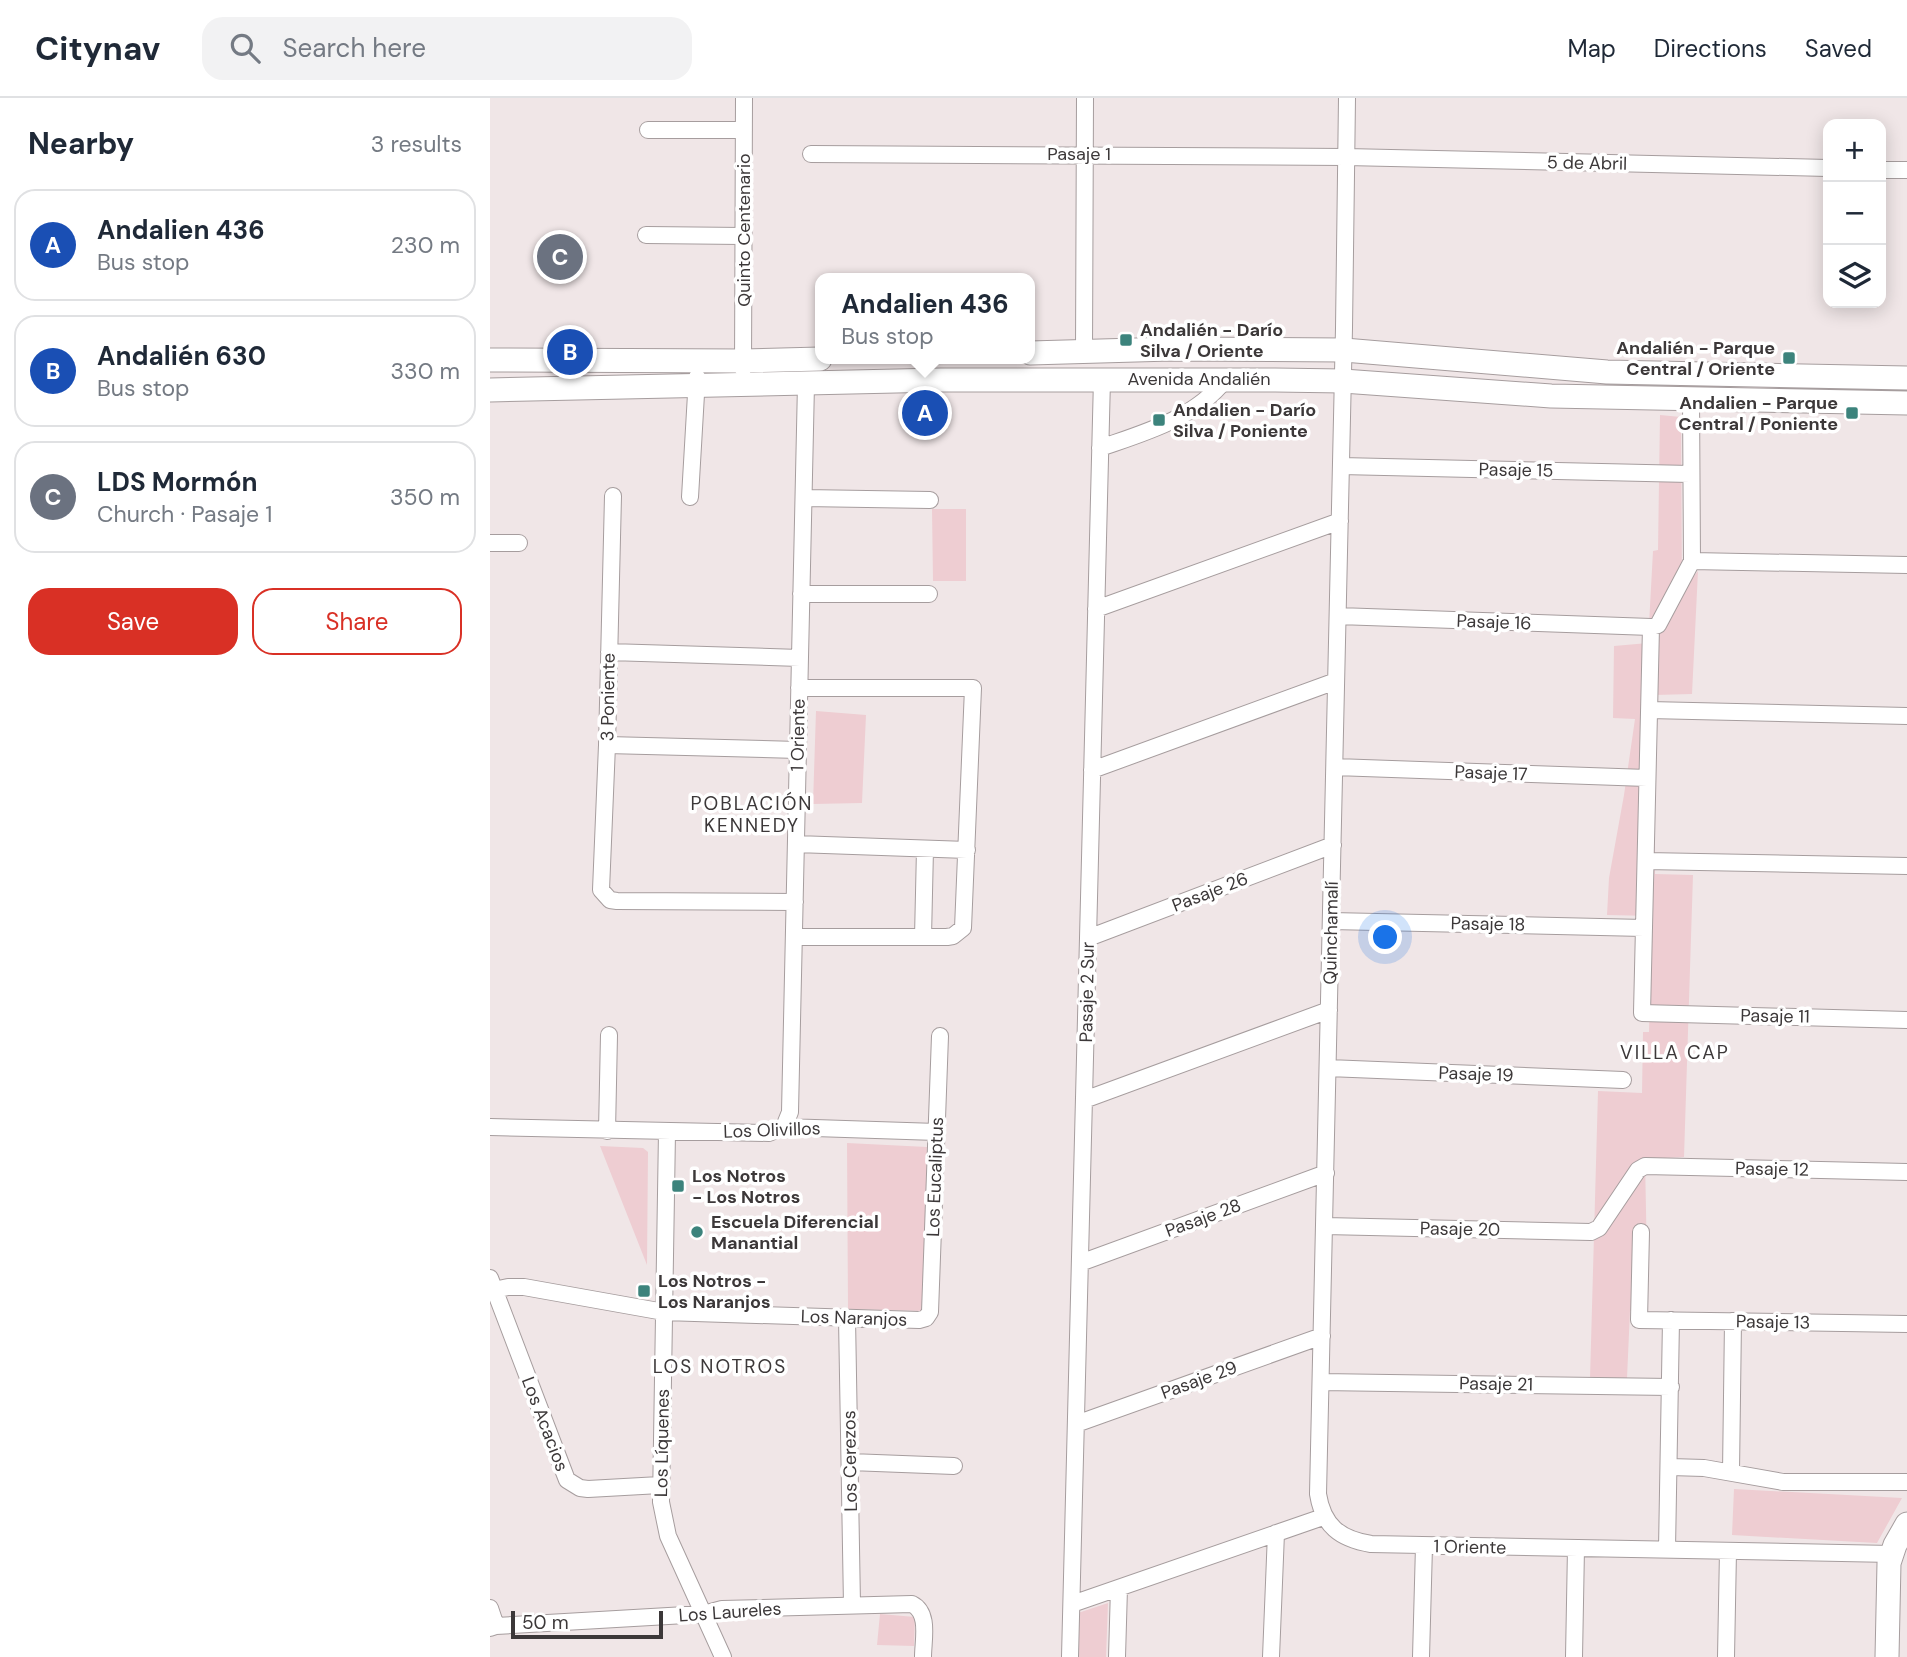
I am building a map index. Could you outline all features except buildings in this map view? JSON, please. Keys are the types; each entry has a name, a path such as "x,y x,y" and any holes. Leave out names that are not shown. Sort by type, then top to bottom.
{"main road":[{"name":"Avenida Andalién","path":"1035,353 1171,349 1344,350 1607,372 1907,377"},
{"path":"490,360 815,359"},
{"name":"Avenida Andalién","path":"490,390 1226,379 1343,381 1491,393 1907,403"},
{"path":"1887,1657 1888,1573 1901,1538"}],"street":[{"name":"Quinto Centenario","path":"742,386 744,98"},
{"path":"1084,352 1085,98"},
{"name":"Quinchamalí","path":"1323,1517 1318,1494 1344,350 1347,98"},
{"path":"648,130 744,130"},
{"name":"Pasaje 1","path":"811,154 1346,157"},
{"name":"5 de Abril","path":"1346,157 1823,168"},
{"path":"1886,170 1907,170"},
{"path":"646,235 743,236"},
{"path":"690,497 698,361"},
{"name":"Pasaje 2 Sur","path":"1070,1657 1102,379"},
{"path":"1100,448 1181,417 1208,400 1226,379"},
{"name":"1 Oriente","path":"784,1127 790,1112 806,384"},
{"path":"1644,928 1651,627 1662,620 1692,561 1691,399"},
{"name":"Pasaje 15","path":"1341,466 1690,474"},
{"name":"3 Poniente","path":"613,496 607,745 600,884 604,896 617,901 794,902"},
{"path":"804,498 930,500"},
{"path":"1096,609 1340,521"},
{"path":"490,543 519,543"},
{"path":"1692,561 1907,565"},
{"path":"801,594 929,594"},
{"name":"Pasaje 16","path":"1338,616 1651,627"},
{"path":"609,652 800,658"},
{"path":"1092,770 1336,681"},
{"path":"794,937 947,937 959,933 964,922 973,688 799,688"},
{"path":"1649,710 1907,716"},
{"path":"607,745 798,750"},
{"name":"Pasaje 17","path":"1335,768 1647,778"},
{"path":"796,844 967,850"},
{"name":"Pasaje 26","path":"1088,939 1333,845"},
{"path":"923,937 925,849"},
{"path":"1646,861 1907,866"},
{"name":"Pasaje 18","path":"1331,921 1644,928"},
{"name":"Pasaje 11","path":"1644,928 1643,1013 1907,1020"},
{"path":"1084,1100 1329,1010"},
{"path":"490,1127 607,1131 609,1035"},
{"name":"Los Eucaliptus","path":"926,1318 930,1312 940,1036"},
{"name":"Pasaje 19","path":"1328,1068 1623,1080"},
{"name":"Los Olivillos","path":"607,1131 769,1133 784,1127 937,1132"},
{"name":"Los Líquenes","path":"667,1132 660,1485 665,1526 723,1657"},
{"name":"Pasaje 12","path":"1596,1231 1638,1170 1645,1166 1907,1172"},
{"name":"Pasaje 28","path":"1080,1264 1326,1173"},
{"name":"Pasaje 20","path":"1325,1226 1596,1231"},
{"name":"Pasaje 13","path":"1641,1232 1639,1320 1907,1324"},
{"name":"Los Naranjos","path":"491,1286 524,1287 664,1311 847,1318 926,1318"},
{"name":"Los Acacios","path":"491,1286 567,1480 580,1488 588,1489 660,1485"},
{"name":"Los Cerezos","path":"847,1318 852,1605"},
{"path":"1667,1549 1671,1320"},
{"path":"1731,1472 1733,1321"},
{"name":"Pasaje 29","path":"1076,1424 1322,1336"},
{"name":"Pasaje 21","path":"1321,1381 1671,1387"},
{"path":"850,1462 954,1466"},
{"path":"1670,1468 1704,1468 1783,1482 1907,1482"},
{"path":"1072,1604 1323,1517"},
{"name":"1 Oriente","path":"1323,1517 1343,1535 1361,1542 1424,1546 1728,1551 1901,1538"},
{"path":"1271,1657 1276,1533"},
{"path":"1421,1657 1424,1546"},
{"path":"1574,1657 1576,1548"},
{"path":"1726,1657 1728,1551"},
{"path":"1117,1657 1119,1588"},
{"name":"Los Laureles","path":"493,1627 703,1614 722,1609 907,1604 916,1606 923,1616 923,1657"},
{"path":"490,1608 493,1627"}],"shaded area":[{"path":"1660,415 1681,417 1682,590 1698,571 1692,694 1655,695 1655,874 1693,875 1684,1157 1645,1159 1648,1311 1630,1311 1627,1378 1590,1379 1598,1091 1642,1093 1643,1032 1649,1032 1652,916 1607,915 1609,878 1635,719 1613,718 1614,646 1648,643 1653,551 1658,550"},
{"path":"932,509 966,509 966,581 933,581"},
{"path":"816,711 866,715 862,803 813,804"},
{"path":"847,1143 927,1147 924,1311 848,1309"},
{"path":"600,1146 643,1148 648,1152 647,1265"},
{"path":"1734,1489 1902,1498 1877,1543 1732,1535"},
{"path":"1108,1603 1106,1657 1076,1657 1078,1613"},
{"path":"880,1614 915,1617 914,1646 877,1645"}],"place":[{"name":"LDS Mormón","path":"560,257"},
{"name":"Andalién - Darío Silva / Oriente","path":"1126,340"},
{"name":"Andalién 630","path":"570,352"},
{"name":"Andalién - Parque Central / Oriente","path":"1789,358"},
{"name":"Andalien 436","path":"925,413"},
{"name":"Andalien - Parque Central / Poniente","path":"1852,413"},
{"name":"Andalien - Darío Silva / Poniente","path":"1159,420"},
{"name":"Los Notros - Los Notros","path":"678,1186"},
{"name":"Escuela Diferencial Manantial","path":"697,1232"},
{"name":"Los Notros - Los Naranjos","path":"644,1291"}],"district":[{"name":"POBLACIÓN KENNEDY","path":"752,814"},
{"name":"VILLA CAP","path":"1675,1052"},
{"name":"LOS NOTROS","path":"720,1366"}]}
